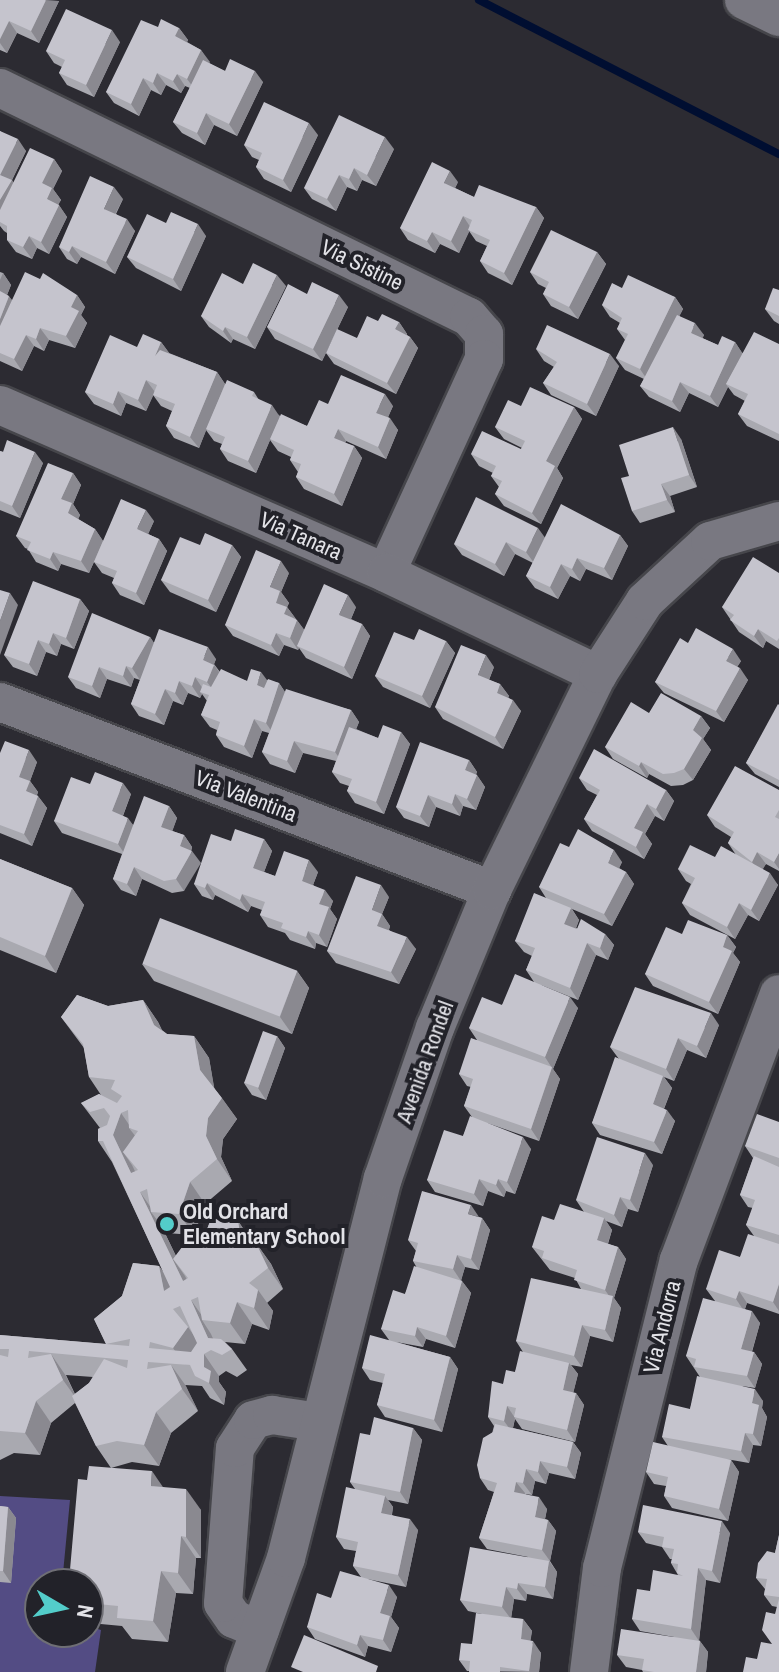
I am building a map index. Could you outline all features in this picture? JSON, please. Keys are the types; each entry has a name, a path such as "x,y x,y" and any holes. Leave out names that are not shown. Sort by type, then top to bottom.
{"street":[{"path":"744,0 779,17"},
{"name":"Via Sistine","path":"0,88 469,317 484,334 484,359 386,573"},
{"name":"Via Tanara","path":"0,405 386,573 598,674"},
{"name":"Avenida Rondel","path":"245,1672 286,1558 383,1178 435,1028 492,890 598,674 645,601 671,571 710,541 761,525"},
{"name":"Via Valentina","path":"0,702 492,890"},
{"name":"Via Andorra","path":"589,1672 602,1568 679,1260 779,994"},
{"path":"260,1630 234,1619 223,1603 235,1448 253,1420 272,1415 319,1422"}],"shaded area":[{"path":"0,1496 70,1500 64,1568 24,1568 24,1648 98,1648 95,1672 0,1672"}],"building":[{"path":"0,0 46,0 31,31 9,21 0,39"},
{"path":"66,9 112,30 86,85 59,73 65,60 46,51"},
{"path":"161,19 179,28 175,36 201,50 187,79 177,74 173,81 157,73 153,83 143,78 131,104 106,92 141,20 158,27"},
{"path":"230,59 255,71 229,124 206,113 197,133 173,122 203,60 225,71"},
{"path":"264,102 309,123 283,180 256,167 262,153 244,145"},
{"path":"339,115 385,137 367,175 354,168 349,179 339,175 327,199 304,188"},
{"path":"0,131 18,139 0,175"},
{"path":"30,148 54,159 42,183 52,188 47,199 59,205 41,242 29,236 23,247 7,240 7,226 0,222 0,210"},
{"path":"432,162 450,171 444,183 474,197 479,185 536,207 504,273 480,261 490,240 468,230 472,220 463,216 451,241 432,232 427,241 400,228"},
{"path":"0,175 12,180 0,200"},
{"path":"90,176 114,187 104,209 127,219 106,262 72,246 69,252 59,247"},
{"path":"171,212 198,224 173,279 127,257 147,214 166,223"},
{"path":"551,230 597,252 569,307 543,294 549,282 530,272"},
{"path":"253,263 277,275 247,337 225,327 223,331 201,316 222,273 243,284"},
{"path":"25,272 40,279 43,273 77,295 71,307 79,311 66,336 40,328 36,339 26,335 14,359 0,353 0,326"},
{"path":"628,275 675,297 640,369 616,358 628,334 617,329 622,318 602,305 612,283 622,288"},
{"path":"312,282 339,295 313,349 267,327 288,284 307,294"},
{"path":"773,288 779,290 779,316 765,309"},
{"path":"0,291 9,296 0,319"},
{"path":"382,314 399,322 395,329 410,337 387,383 326,353 337,329 357,338 367,316 378,321"},
{"path":"677,315 695,323 691,333 718,345 722,336 735,342 710,396 680,382 672,401 640,386"},
{"path":"547,325 610,354 587,404 543,383 557,362 536,349"},
{"path":"754,332 779,344 779,434 738,414 748,394 726,384"},
{"path":"143,334 161,342 155,356 160,350 217,372 190,437 166,426 175,404 153,395 157,385 146,380 138,400 118,391 113,404 85,392 110,335 137,347"},
{"path":"341,375 385,394 376,413 390,418 378,447 338,429 334,438 354,446 334,494 296,477 301,464 290,460 294,450 270,439 281,414 307,426 319,400 328,404"},
{"path":"227,380 254,392 252,396 272,405 248,461 220,449 225,437 206,429"},
{"path":"530,387 574,407 546,461 555,466 532,513 495,494 502,481 491,476 496,466 471,454 482,431 521,449 525,441 495,427 508,400 521,406"},
{"path":"673,427 689,475 661,484 667,500 632,511 621,478 629,476 619,445"},
{"path":"7,440 35,452 12,506 0,501 0,451 3,452"},
{"path":"48,463 73,473 61,499 72,503 68,513 95,529 81,561 53,552 50,559 27,550 31,542 16,536"},
{"path":"476,497 538,528 526,552 506,542 495,564 454,544"},
{"path":"121,499 146,510 137,529 159,539 136,593 112,583 117,571 94,562"},
{"path":"561,504 620,535 604,568 577,558 572,569 561,564 550,587 526,576"},
{"path":"205,533 232,545 208,600 161,580 180,537 200,545"},
{"path":"256,550 281,561 270,587 280,591 276,603 287,607 284,614 297,620 290,638 276,633 271,645 225,625"},
{"path":"753,557 779,573 777,641 758,629 754,636 730,620 734,615 722,607"},
{"path":"33,581 80,599 66,638 53,633 49,644 38,640 29,664 4,655"},
{"path":"324,584 348,595 339,615 362,624 344,667 297,646"},
{"path":"0,590 10,593 0,621"},
{"path":"92,613 150,637 132,668 126,666 123,676 99,667 92,686 68,677"},
{"path":"696,628 733,649 726,661 740,668 716,711 655,682 680,638 688,643"},
{"path":"159,629 208,647 203,660 214,665 207,682 195,677 192,686 179,681 175,693 165,689 155,714 131,704"},
{"path":"419,629 446,641 422,696 375,676 394,632 414,640"},
{"path":"461,645 486,655 478,675 500,684 497,693 513,700 495,737 435,707"},
{"path":"221,669 247,681 251,669 261,672 257,685 264,688 268,679 279,683 266,723 254,719 244,746 216,735 220,722 201,715 209,695 200,692 203,684 211,687"},
{"path":"286,689 351,710 335,752 294,741 287,761 262,752"},
{"path":"661,693 701,716 693,730 702,738 684,769 674,773 663,774 641,762 639,766 605,747 631,702 649,713"},
{"path":"779,705 779,780 746,763"},
{"path":"383,725 401,732 376,802 347,791 352,779 332,772 349,727 378,738"},
{"path":"5,741 29,750 19,777 30,781 26,791 38,796 24,834 0,825 0,753"},
{"path":"420,742 469,760 465,770 477,775 467,799 455,794 452,804 428,795 420,816 396,807"},
{"path":"594,749 666,790 656,809 647,804 634,828 643,832 636,847 584,819 600,790 579,778"},
{"path":"735,766 779,790 779,810 775,817 779,819 779,853 774,862 757,852 752,862 728,843 734,832 707,815"},
{"path":"95,772 123,783 112,811 128,818 118,844 54,821 71,777 90,784"},
{"path":"144,796 169,806 161,827 184,835 180,846 192,851 176,879 164,881 134,867 127,884 113,879"},
{"path":"235,829 264,839 253,868 275,876 284,851 309,860 302,881 325,890 319,904 329,907 319,935 308,931 306,937 281,928 283,923 260,915 265,902 242,894 240,900 207,883 205,888 194,884 211,834 231,841"},
{"path":"578,829 614,850 608,863 626,872 604,914 539,887 560,843 569,847"},
{"path":"690,845 715,857 721,846 770,873 751,910 739,903 727,927 682,903 695,878 678,869"},
{"path":"0,859 72,888 45,956 0,937"},
{"path":"356,876 381,885 372,910 382,914 377,926 407,937 391,972 327,951"},
{"path":"534,893 571,908 564,924 577,929 581,919 605,934 600,948 587,943 570,988 526,970 535,948 515,941"},
{"path":"160,918 297,971 280,1016 142,964"},
{"path":"688,920 727,935 723,947 732,951 709,1002 645,974 666,927 682,934"},
{"path":"515,974 570,997 545,1057 469,1028 482,997 502,1005"},
{"path":"635,987 711,1013 697,1046 678,1038 666,1069 610,1047"},
{"path":"77,995 108,1006 143,1000 154,1025 167,1034 194,1036 200,1070 222,1098 208,1118 206,1136 217,1159 190,1182 179,1214 151,1212 147,1189 140,1192 183,1281 188,1278 173,1259 189,1238 202,1242 211,1219 238,1221 242,1245 256,1243 268,1268 249,1283 258,1290 254,1308 237,1302 230,1323 202,1320 198,1297 191,1300 208,1338 221,1339 232,1349 222,1355 211,1350 204,1354 204,1367 211,1371 209,1383 195,1376 190,1365 148,1362 147,1369 171,1365 182,1389 156,1412 144,1445 117,1441 96,1446 72,1396 89,1383 104,1359 127,1368 128,1360 29,1351 28,1358 51,1354 63,1380 36,1401 25,1433 0,1431 0,1355 8,1357 9,1349 0,1349 0,1335 106,1344 94,1319 122,1296 133,1263 159,1266 164,1291 170,1287 103,1141 98,1141 98,1129 107,1125 110,1116 104,1108 90,1112 81,1103 99,1094 117,1103 122,1096 111,1089 115,1080 89,1077 83,1044 61,1017","holes":["128,1110 129,1128 138,1131 123,1152 138,1170 131,1173 113,1135 121,1113","180,1306 197,1343 191,1352 149,1348 150,1342 173,1348 188,1327 173,1309","130,1339 129,1346 106,1344"]},
{"path":"263,1031 277,1036 258,1088 244,1083"},
{"path":"471,1038 552,1067 531,1129 464,1106 473,1079 459,1074"},
{"path":"615,1057 663,1076 653,1104 667,1110 654,1142 592,1123"},
{"path":"757,1114 779,1122 779,1158 745,1146"},
{"path":"470,1116 523,1137 507,1182 498,1179 496,1185 479,1179 474,1194 427,1180 444,1130 463,1136"},
{"path":"597,1137 645,1153 630,1200 620,1197 614,1215 576,1200"},
{"path":"754,1156 779,1167 779,1235 746,1225 755,1200 740,1195"},
{"path":"422,1191 471,1205 468,1214 482,1218 471,1259 457,1255 453,1269 413,1261 418,1243 408,1240"},
{"path":"560,1204 604,1218 597,1240 618,1247 605,1290 574,1280 577,1270 542,1258 544,1251 532,1247 542,1216 554,1220"},
{"path":"748,1234 779,1244 779,1284 773,1302 739,1291 736,1299 706,1289 719,1250 740,1257"},
{"path":"414,1266 462,1281 446,1336 417,1327 415,1336 381,1329 393,1290 405,1294"},
{"path":"531,1278 613,1296 605,1330 582,1325 574,1356 516,1341"},
{"path":"703,1298 752,1311 741,1349 754,1352 747,1376 694,1367 696,1359 686,1356"},
{"path":"370,1335 450,1357 434,1420 377,1405 385,1374 362,1368"},
{"path":"520,1351 569,1363 563,1390 576,1393 567,1430 514,1417 516,1408 507,1406 504,1421 488,1417 492,1381 503,1384 506,1370 515,1372"},
{"path":"697,1376 755,1389 752,1403 759,1405 753,1434 745,1433 741,1451 662,1437 669,1404 690,1409"},
{"path":"374,1417 413,1428 400,1492 350,1482 360,1433 370,1435"},
{"path":"495,1424 573,1442 567,1467 540,1461 538,1472 526,1469 523,1483 516,1482 514,1492 539,1497 535,1517 548,1520 542,1550 479,1538 497,1483 480,1478 477,1465 483,1438 493,1432"},
{"path":"653,1442 731,1460 719,1509 664,1496 668,1477 646,1472"},
{"path":"89,1466 152,1471 151,1486 186,1489 186,1537 181,1536 178,1573 161,1571 153,1621 117,1618 118,1606 104,1605 104,1568 70,1568 78,1479 87,1480"},
{"path":"346,1487 385,1496 381,1513 410,1519 398,1575 353,1566 358,1542 336,1537"},
{"path":"643,1505 722,1521 712,1571 698,1568 691,1629 632,1619 637,1589 650,1591 653,1570 683,1576 677,1573 678,1564 671,1563 674,1549 662,1547 664,1537 638,1532"},
{"path":"0,1506 8,1507 3,1571 0,1571"},
{"path":"779,1535 779,1597 764,1595 767,1579 756,1578 758,1563 767,1551 775,1553"},
{"path":"470,1547 549,1561 545,1587 518,1583 517,1589 506,1587 502,1607 460,1600"},
{"path":"340,1571 389,1585 380,1613 390,1616 383,1640 360,1635 357,1645 307,1627 317,1593 331,1598"},
{"path":"779,1599 779,1672 743,1672 746,1657 757,1659 761,1642 772,1644 762,1630 766,1612 775,1614"},
{"path":"476,1613 523,1619 521,1639 533,1641 529,1671 500,1667 500,1672 469,1672 470,1661 459,1660 461,1643 472,1644"},
{"path":"621,1629 700,1641 696,1672 642,1670 644,1659 617,1655"},
{"path":"304,1635 378,1666 376,1672 303,1672 291,1667"}],"waterway":[{"path":"479,0 779,154"}],"place":[{"name":"Old Orchard Elementary School","path":"167,1224"}]}
